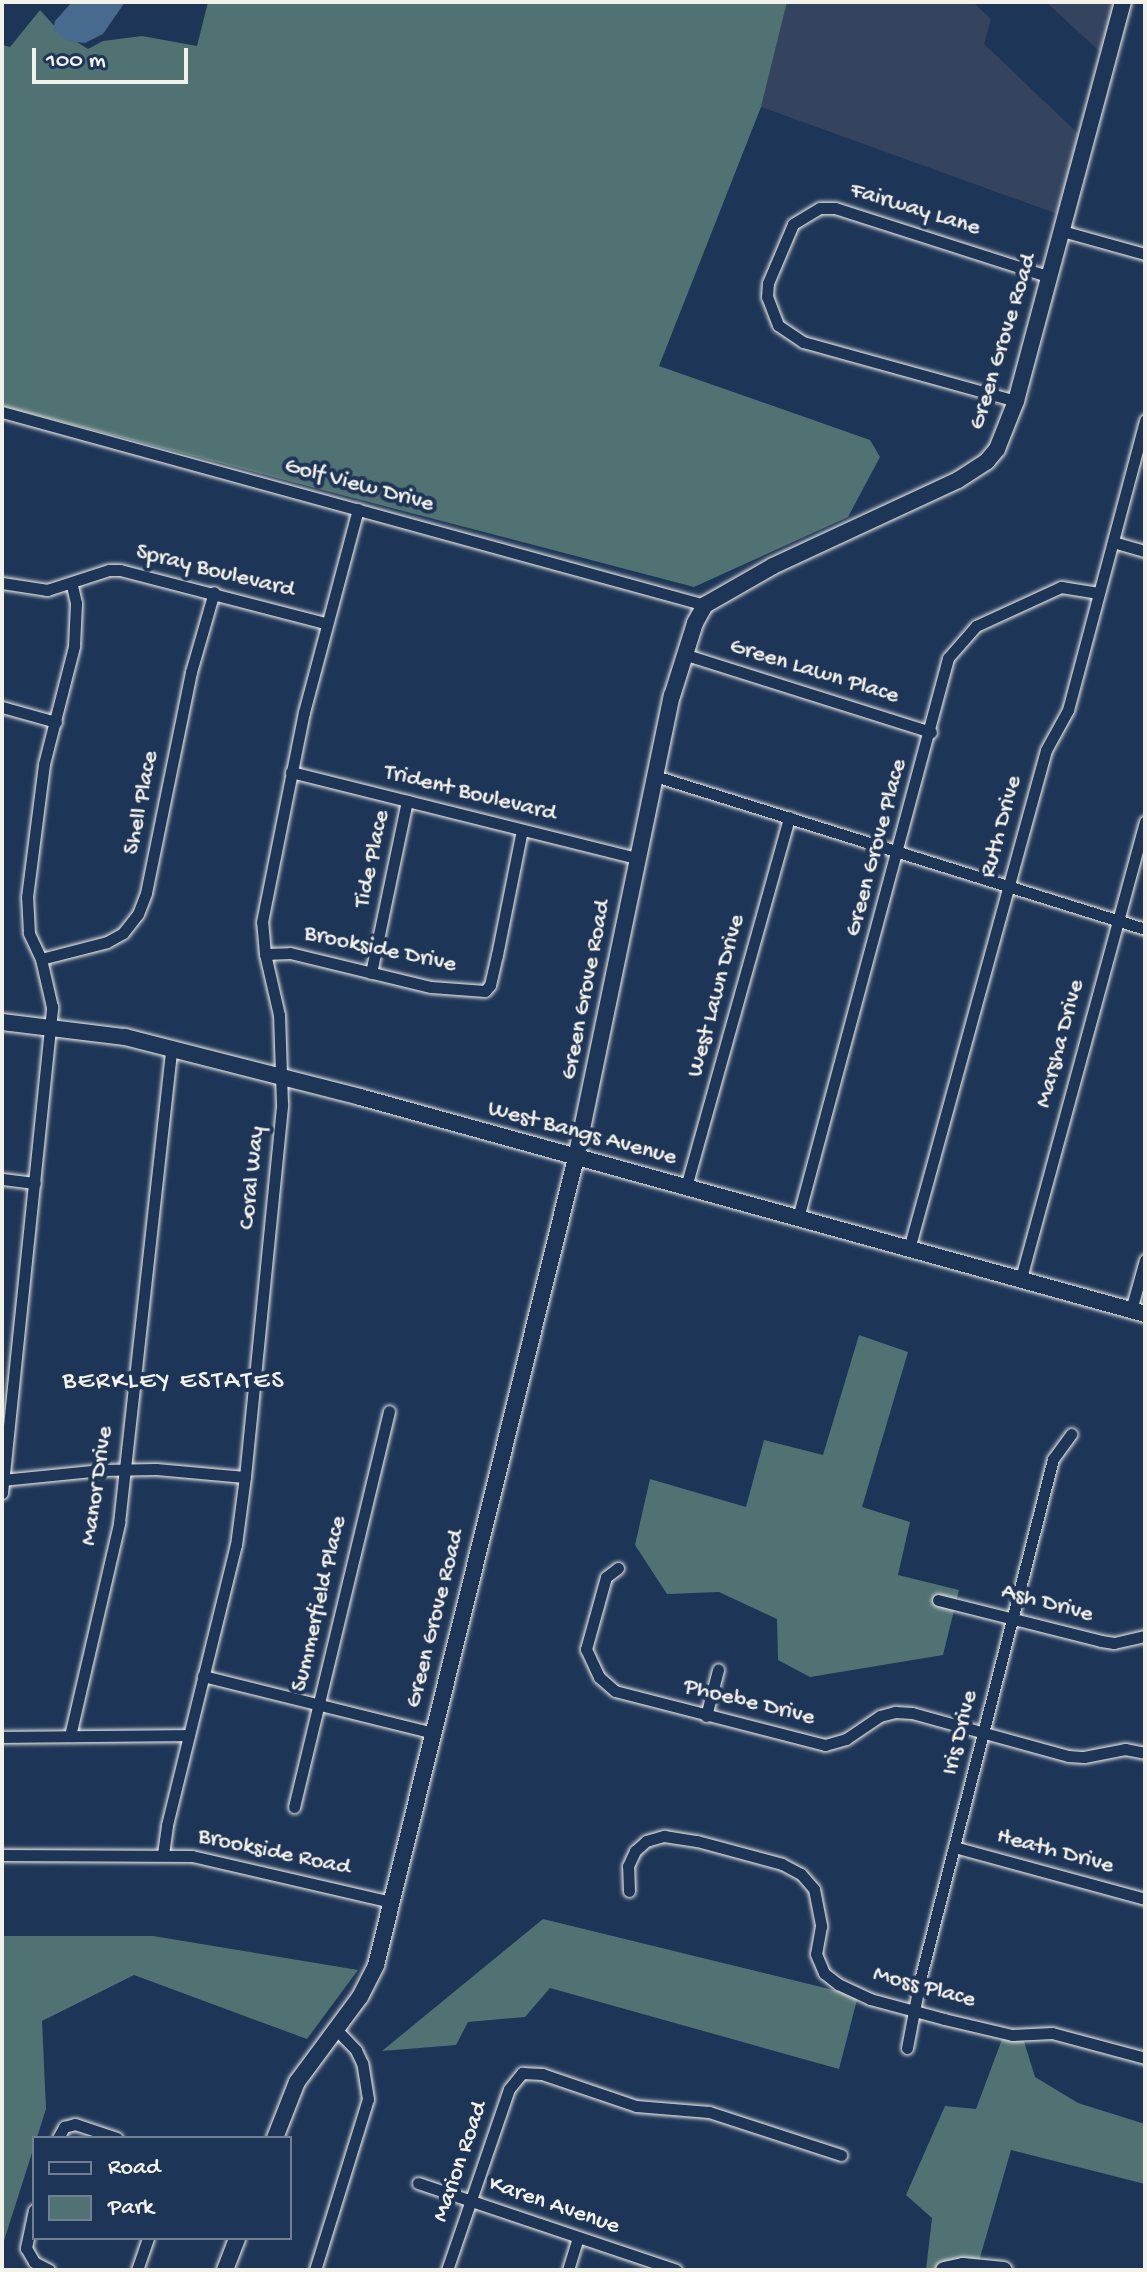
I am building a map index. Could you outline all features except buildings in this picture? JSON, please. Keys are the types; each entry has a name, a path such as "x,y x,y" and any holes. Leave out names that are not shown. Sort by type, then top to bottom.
{"street":[{"name":"Green Grove Road","path":"276,2136 297,2082 372,1975 576,1158 637,858 683,654 705,605 773,566 925,497 977,468 997,449 1016,401 1123,2"},
{"name":"Fairway Lane","path":"1016,401 803,342 778,325 767,297 768,283 793,224 820,208 835,208 1050,277"},
{"path":"1062,231 1145,254"},
{"name":"Golf View Drive","path":"2,412 705,605"},
{"name":"Ruth Drive","path":"909,1249 1046,750 1068,710 1145,420"},
{"name":"Coral Way","path":"163,1854 236,1545 245,1477 282,1079 279,1015 265,954 262,922 291,772 325,623 358,509"},
{"path":"1113,542 1145,551"},
{"name":"Spray Boulevard","path":"2,583 35,591 72,585 109,570 120,570 325,623"},
{"path":"2,1493 51,1026 50,993 41,959 29,933 27,906 44,764 74,646 76,603 72,585"},
{"name":"Green Grove Place","path":"798,1218 931,732 943,670 967,634 983,623 1061,587 1099,593"},
{"name":"Shell Place","path":"41,959 107,942 123,933 138,914 146,893 191,672 214,592"},
{"name":"Green Lawn Place","path":"683,654 931,732"},
{"path":"2,707 56,722"},
{"name":"Trident Boulevard","path":"291,772 637,858"},
{"path":"655,776 1145,929"},
{"name":"Tide Place","path":"371,973 407,801"},
{"name":"West Lawn Drive","path":"686,1187 789,817"},
{"name":"Marsha Drive","path":"1021,1278 1145,822"},
{"name":"Brookside Drive","path":"265,954 290,953 431,987 485,991 490,985 497,955 522,830"},
{"name":"West Bangs Avenue","path":"2,1022 114,1034 1138,1312"},
{"name":"Manor Drive","path":"70,1736 119,1523 171,1049"},
{"path":"2,1179 35,1183"},
{"path":"1138,1312 1145,1260"},
{"name":"Summerfield Place","path":"294,1807 389,1411"},
{"name":"Iris Drive","path":"907,2048 954,1847 1053,1459 1071,1434"},
{"path":"3,1480 125,1470 178,1470 245,1477"},
{"name":"Phoebe Drive","path":"618,1568 606,1577 586,1649 593,1668 615,1691 825,1745 846,1739 880,1716 895,1712 1073,1757 1114,1749 1145,1753"},
{"name":"Ash Drive","path":"938,1600 1101,1641 1121,1642 1145,1636"},
{"path":"706,1716 718,1670"},
{"path":"203,1676 433,1733"},
{"path":"2,1737 189,1735"},
{"name":"Moss Place","path":"629,1891 628,1866 635,1851 646,1841 664,1836 697,1841 782,1864 801,1874 814,1889 821,1926 816,1954 824,1973 838,1984 870,1999 1012,2035 1052,2033 1145,2058"},
{"name":"Heath Drive","path":"954,1847 1145,1899"},
{"name":"Brookside Road","path":"2,1855 163,1854 209,1858 392,1902"},
{"path":"315,2270 368,2099 362,2063 356,2050 336,2029"},
{"name":"Marion Road","path":"447,2270 509,2089 522,2073 542,2074 636,2106 709,2112 841,2155"},
{"path":"59,2136 64,2127 75,2124 111,2136"},
{"name":"Karen Avenue","path":"418,2183 676,2270"},
{"path":"32,2220 26,2248 34,2262 49,2270"},
{"path":"568,2270 578,2237"},
{"path":"137,2270 147,2240"},
{"path":"225,2270 236,2240"},
{"path":"944,2270 963,2266 1004,2270"}],"shaded area":[{"path":"72,2 125,2 103,34 85,43 68,41 53,30 55,21"},
{"path":"787,2 973,2 991,19 984,44 1086,141 1066,217 761,107"},
{"path":"1046,2 1124,2 1109,60"}],"green space":[{"path":"208,2 787,2 761,107 659,366 870,440 880,457 848,517 694,587 2,406 2,45 10,47 40,10 58,30 88,49 103,41 142,36 197,46"},
{"path":"859,1335 908,1352 862,1507 910,1522 898,1575 959,1590 943,1655 810,1677 778,1660 777,1619 719,1592 667,1594 635,1545 650,1479 746,1507 764,1440 823,1455"},
{"path":"543,1919 858,1996 839,2069 550,1988 525,2017 468,2022 456,2045 382,2051"},
{"path":"2,1936 153,1936 358,1970 307,2039 134,1975 42,2021 46,2109 37,2136 32,2136 32,2153 2,2247"},
{"path":"1004,2034 1022,2035 1035,2077 1078,2103 1145,2124 1145,2184 1011,2150 977,2268 926,2270 932,2218 906,2195 945,2106 976,2109"}],"district":[{"name":"BERKLEY ESTATES","path":"174,1383"}]}
